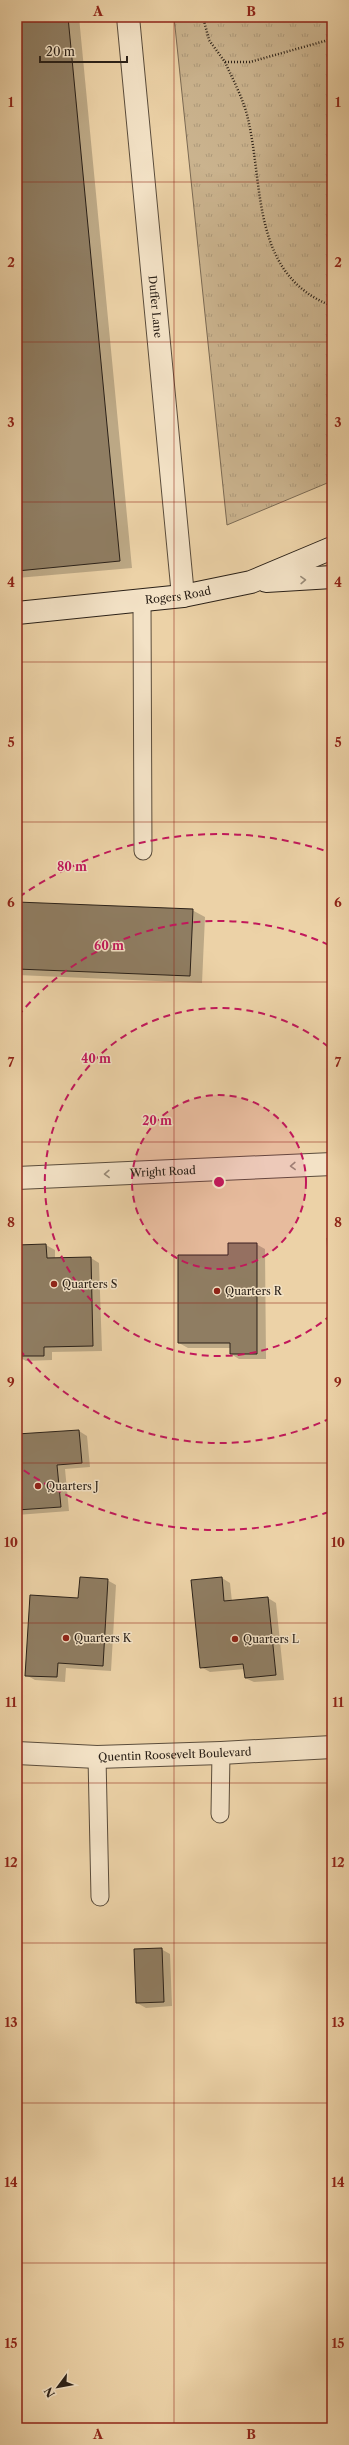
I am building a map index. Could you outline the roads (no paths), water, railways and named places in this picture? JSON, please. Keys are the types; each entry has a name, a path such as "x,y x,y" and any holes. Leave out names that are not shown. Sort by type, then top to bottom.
{"street":[{"name":"Duffer Lane","path":"128,17 182,596"},
{"name":"Rogers Road","path":"17,613 142,602 182,596 250,582 332,548"},
{"path":"250,582 332,577"},
{"name":"Wright Road","path":"17,1178 332,1164"},
{"name":"Quentin Roosevelt Boulevard","path":"17,1753 97,1757 221,1753 332,1747"}],"lane":[{"path":"142,602 143,851"},
{"path":"220,1814 221,1753"},
{"path":"97,1757 100,1897"}],"place":[{"name":"Quarters S","path":"54,1284"},
{"name":"Quarters R","path":"217,1291"},
{"name":"Quarters J","path":"38,1486"},
{"name":"Quarters K","path":"66,1638"},
{"name":"Quarters L","path":"235,1639"}]}
